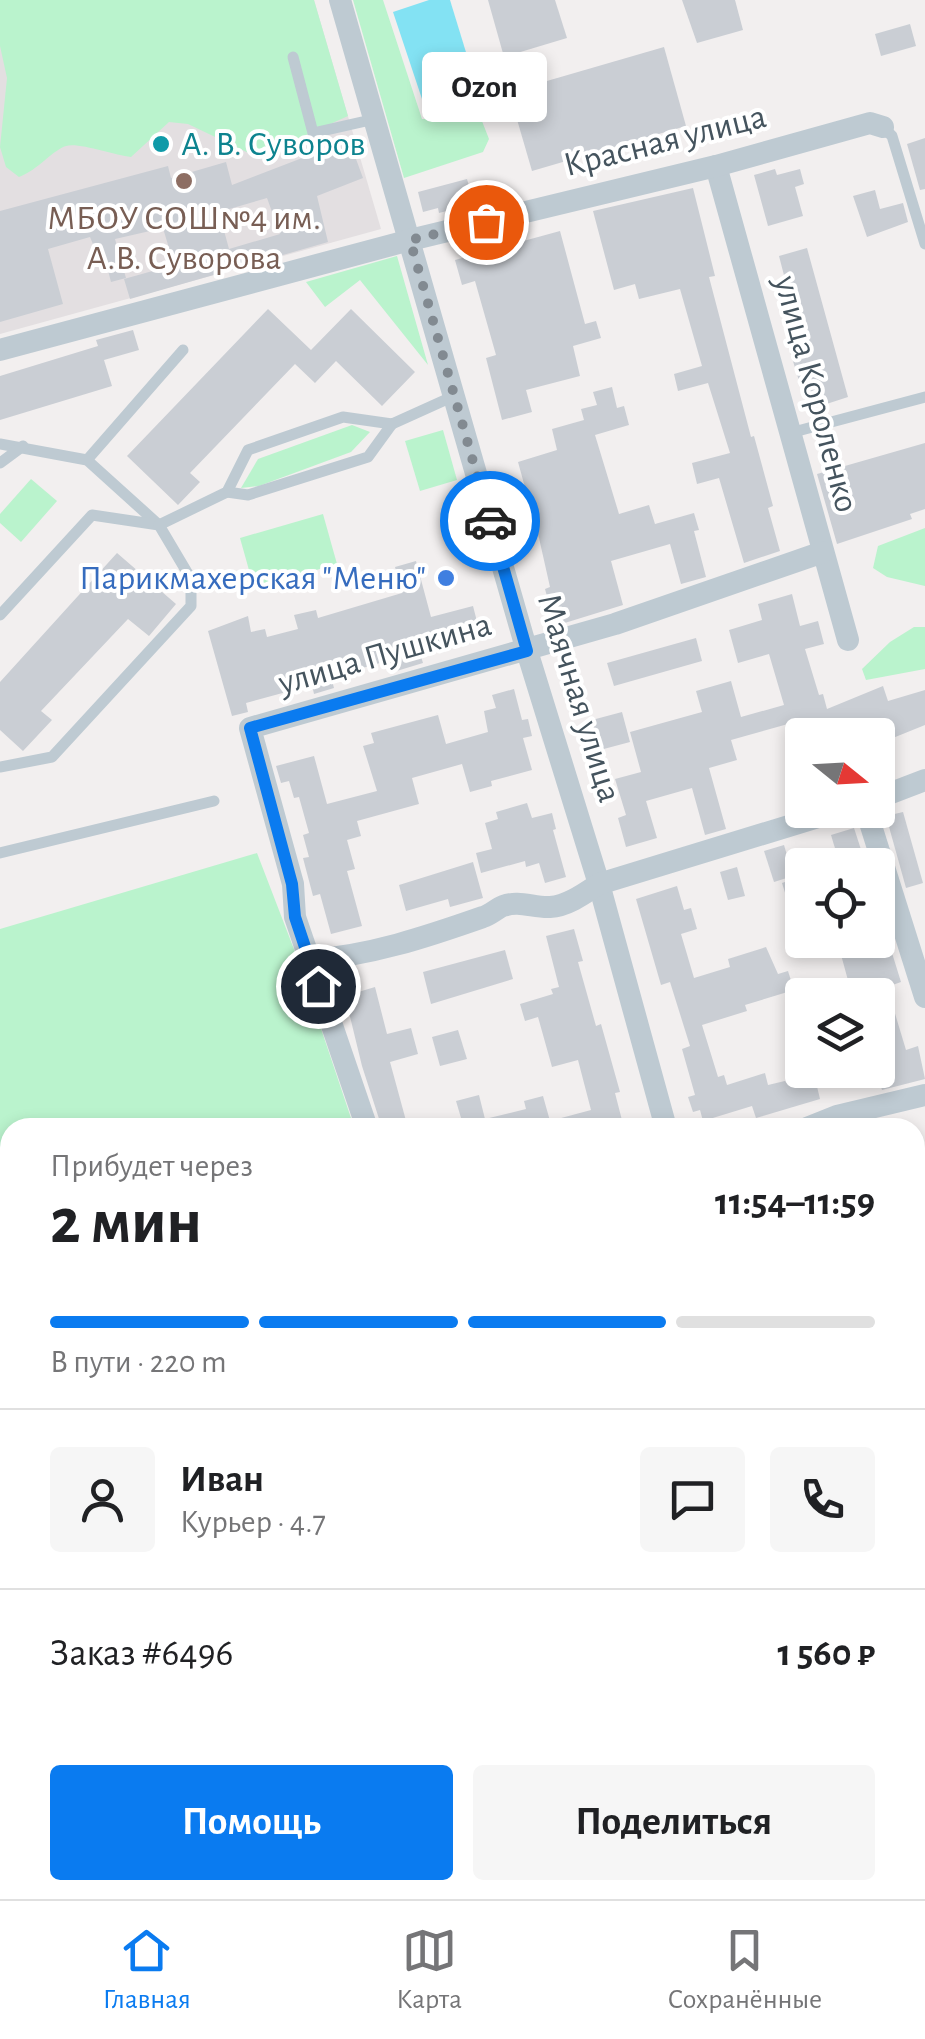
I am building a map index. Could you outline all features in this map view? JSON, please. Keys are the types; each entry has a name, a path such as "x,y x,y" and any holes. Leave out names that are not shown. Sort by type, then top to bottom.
{"street":[{"name":"Маячная улица","path":"340,0 663,1118"},
{"name":"Красная улица","path":"0,350 410,240 716,166 870,124 884,127"},
{"name":"улица Короленко","path":"716,166 848,640"},
{"name":"улица Пушкина","path":"309,960 250,728 616,624 823,552"},
{"path":"895,791 925,780"},
{"path":"364,1118 309,960 350,958 392,947 488,916 503,906 523,903 550,907 579,898 598,884 785,827"},
{"path":"872,828 925,998"},
{"path":"831,1118 925,1096"}],"lane":[{"path":"293,57 313,133 375,118"},
{"path":"884,127 892,136 925,244"},
{"path":"88,460 182,350"},
{"path":"0,615 92,515 159,525 227,492 248,495 368,457 392,424 454,396"},
{"path":"790,433 925,397"},
{"path":"227,492 248,450 343,417 392,424"},
{"path":"0,444 88,460 159,525 191,579 191,606 52,757 0,767"},
{"path":"0,463 24,446"},
{"path":"0,853 214,801"}],"shaded area":[{"name":"МБОУ СОШ№4 им. А.В. Суворова","path":"0,0 314,0 381,229 0,334"}],"green space":[{"path":"0,0 314,0 348,116 257,157 188,124 169,122 131,157 66,146 19,177 6,167 0,147 7,78 0,46"},
{"path":"353,0 383,0 422,119 480,116 489,139 483,152 404,178"},
{"path":"397,256 428,365 360,280 325,307 306,282"},
{"path":"352,425 370,432 351,452 259,486 241,488 258,459"},
{"path":"443,430 457,480 420,491 405,441"},
{"path":"31,479 57,501 21,542 0,523 0,514"},
{"path":"323,514 337,564 254,588 240,538"},
{"path":"925,528 925,586 887,577 873,568 878,546"},
{"path":"914,627 925,627 925,669 866,680 862,669 890,642"},
{"path":"257,853 351,1118 0,1118 0,929"}],"water":[{"path":"429,0 450,0 480,98 427,114 393,12"}],"building":[{"path":"488,0 555,0 567,38 504,57"},
{"path":"682,0 735,0 743,30 697,43"},
{"path":"910,24 916,46 881,56 875,34"},
{"path":"664,47 686,126 532,171 509,92"},
{"path":"925,138 925,189 920,190 907,144"},
{"path":"349,140 363,178 317,196 328,242 130,299 124,279 174,265 163,228 115,239 126,278 111,282 104,255 98,256 90,237 48,249 63,304 0,322 0,211 168,166 171,178 226,162 232,185","holes":["267,198 280,234 229,249 219,212"]},
{"path":"775,169 777,175 800,169 804,184 795,187 803,216 768,226 754,175"},
{"path":"467,179 474,204 439,213 438,208 423,212 418,192"},
{"path":"693,188 715,276 709,277 773,506 768,508 780,551 744,563 719,478 697,484 692,463 730,453 708,383 678,391 674,374 702,366 680,289 639,299 635,284 614,290 593,211"},
{"path":"875,190 880,209 903,203 908,222 867,237 853,196"},
{"path":"560,231 585,324 596,321 601,338 573,346 580,376 526,390 532,412 502,420 486,358 496,355 475,281 462,285 455,260"},
{"path":"807,248 848,397 808,410 788,345 801,341 779,256"},
{"path":"268,309 311,350 351,309 415,372 382,406 336,361 315,383 295,364 190,473 200,482 178,505 127,456"},
{"path":"133,330 139,350 104,360 112,386 0,420 0,376 98,346 96,340"},
{"path":"612,387 617,408 624,406 629,425 595,435 619,514 649,505 655,524 694,513 699,530 694,531 706,577 681,584 670,544 611,561 623,605 555,626 545,589 550,587 539,538 518,462 557,450 552,429 584,420 581,409 597,405 593,392"},
{"path":"925,443 925,509 910,514 912,519 837,544 817,474"},
{"path":"117,553 176,604 149,636 128,619 41,711 52,720 23,751 0,730 0,682"},
{"path":"416,561 431,617 473,606 481,637 419,650 423,663 390,673 387,661 331,677 334,688 314,694 312,685 246,703 248,712 232,716 208,631 248,616 251,632 265,629 267,637 298,629 294,615 316,610 318,618 402,593 395,567"},
{"path":"792,594 800,626 818,621 824,644 805,649 827,709 883,686 888,701 925,690 925,725 895,737 895,718 785,718 785,725 731,740 737,760 709,768 726,829 705,835 692,788 646,801 657,838 626,847 618,818 626,815 615,779 641,772 630,732 702,712 696,691 731,681 741,717 784,705 769,654 738,663 729,630 762,620 758,604"},
{"path":"696,638 702,661 614,686 607,663"},
{"path":"514,689 522,720 528,719 532,736 523,738 532,770 491,781 492,786 470,792 462,764 412,778 419,804 357,821 361,836 347,840 355,869 347,871 362,926 331,934 320,894 313,896 303,858 309,857 303,835 309,833 299,797 294,798 289,781 281,783 276,766 314,756 327,804 377,791 363,746 374,743 371,733 438,715 446,744 488,732 484,711 496,708 492,695"},
{"path":"622,712 630,742 600,750 592,720"},
{"path":"527,803 532,818 552,813 566,877 545,883 539,863 526,867 525,861 481,873 476,853 492,849 485,823 498,819 496,812"},
{"path":"903,812 923,883 906,888 889,828 895,828 895,814"},
{"path":"854,828 860,848 835,848 831,835"},
{"path":"784,845 785,879 774,882 764,851"},
{"path":"473,862 483,898 450,907 448,899 406,911 399,885"},
{"path":"737,867 745,896 728,900 720,872"},
{"path":"677,886 684,910 691,908 697,929 681,934 694,978 730,967 728,959 766,947 778,974 788,971 790,978 785,978 785,993 745,1005 747,1011 702,1025 718,1077 724,1075 727,1085 765,1073 768,1085 785,1081 785,1088 817,1088 820,1099 756,1118 752,1106 713,1118 702,1118 700,1110 693,1112 688,1097 695,1095 682,1049 690,1046 670,982 661,985 636,899"},
{"path":"574,929 583,961 578,962 596,1026 601,1024 620,1092 615,1093 621,1118 561,1118 591,1110 578,1060 552,1067 538,1017 525,1021 520,1004 553,994 551,989 559,987 546,936"},
{"path":"505,950 513,979 431,1004 423,972"},
{"path":"842,958 894,958 901,982 895,984 895,978 847,978"},
{"path":"375,987 387,1034 411,1028 418,1054 390,1062 405,1118 379,1118 345,996"},
{"path":"895,1014 906,1050 918,1046 925,1079 895,1087"},
{"path":"458,1030 467,1059 440,1066 432,1037"},
{"path":"479,1095 485,1118 461,1118 456,1101"},
{"path":"543,1096 549,1118 489,1118 526,1109 524,1101"}],"way so far":[{"path":"486,222 410,240 490,521"}],"place":[{"name":"А. В. Суворов","path":"161,144"},
{"name":"МБОУ СОШ№4 им. А.В. Суворова","path":"184,181"},
{"name":"Ozon","path":"486,222"},
{"name":"Парикмахерская \"Меню\"","path":"446,578"}],"route":[{"path":"318,986 295,917 292,884 250,728 527,651 490,521"}]}
